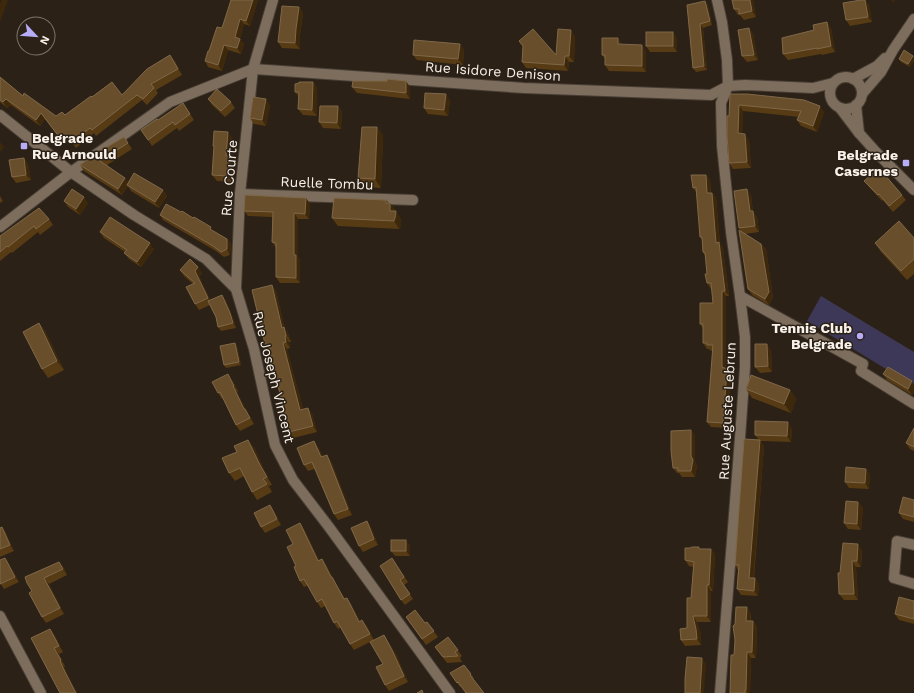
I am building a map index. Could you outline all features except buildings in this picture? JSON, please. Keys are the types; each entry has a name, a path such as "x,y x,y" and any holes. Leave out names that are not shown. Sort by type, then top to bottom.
{"street":[{"name":"Rue Courte","path":"236,289 240,194 253,69 273,0"},
{"path":"717,0 722,22 727,60 728,86 745,84 814,88 833,84"},
{"path":"840,108 848,109 859,102 862,94 881,72 893,50 914,19"},
{"path":"853,79 877,66 893,50"},
{"name":"Rue Isidore Denison","path":"253,69 524,88 711,95 728,86"},
{"path":"0,227 71,172 170,102 253,69"},
{"path":"862,94 861,86 856,81 848,77 837,80 831,88 832,101 840,108 876,152 914,190"},
{"name":"Rue Auguste Lebrun","path":"720,693 745,367 745,337 731,232 722,146 721,103 728,86"},
{"path":"814,88 831,97"},
{"path":"856,105 860,134"},
{"name":"Rue Joseph Vincent","path":"0,115 71,172 134,215 206,259 236,289 254,349 275,445 293,480 329,526 450,693"},
{"name":"Ruelle Tombu","path":"240,194 413,200"},
{"path":"740,296 863,364 861,371 914,404"},
{"path":"914,545 897,542 894,578 914,584"},
{"path":"0,616 41,693"}],"shaded area":[{"name":"Tennis Club Belgrade","path":"821,296 914,352 914,386 807,321"}],"place":[{"name":"Belgrade Rue Arnould","path":"24,146"},
{"name":"Belgrade Casernes","path":"906,163"},
{"name":"Tennis Club Belgrade","path":"860,336"}]}
